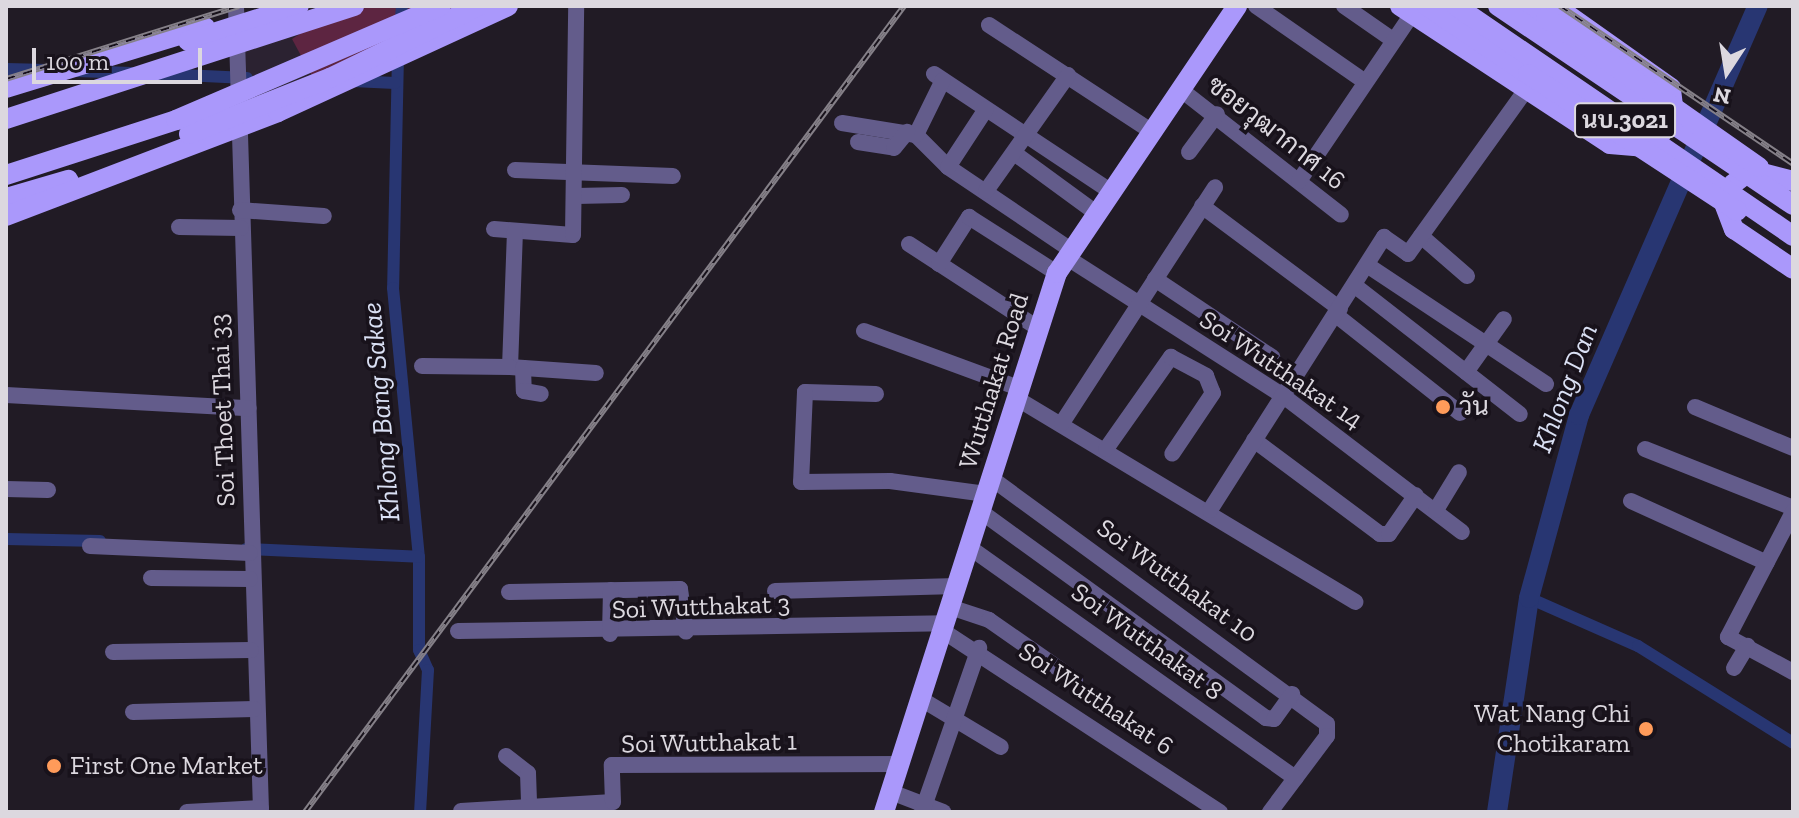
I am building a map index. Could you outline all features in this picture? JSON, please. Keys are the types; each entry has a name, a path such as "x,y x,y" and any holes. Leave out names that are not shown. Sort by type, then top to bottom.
{"main road":[{"path":"6,88 237,12 273,6"},
{"path":"6,95 299,6"},
{"path":"6,119 354,6"},
{"path":"6,175 176,120 441,6"},
{"path":"6,207 330,78 478,6"},
{"path":"6,216 239,127 508,6"},
{"name":"Wutthakat Road","path":"884,812 1038,328 1065,260 1237,6"},
{"name":"นบ.3021","path":"1456,6 1793,236"},
{"name":"นบ.3021","path":"1498,6 1793,205"},
{"path":"1528,6 1550,12 1793,196"},
{"path":"1413,9 1526,82 1793,242"},
{"name":"นบ.3021","path":"1526,82 1610,144 1643,147 1667,127 1674,114 1671,88 1580,13 1550,12"},
{"path":"1793,181 1751,170 1733,184 1725,206 1734,229 1793,269"},
{"path":"6,198 72,179"}],"street":[{"path":"494,229 573,235 578,174 576,6"},
{"path":"1256,6 1364,81"},
{"path":"1344,6 1393,40"},
{"path":"1299,181 1413,9"},
{"name":"Soi Thoet Thai 33","path":"237,12 240,210 249,408 251,650 261,810"},
{"path":"989,25 1151,131"},
{"path":"986,191 1068,75"},
{"path":"858,142 894,148 912,134 938,77 1110,191"},
{"path":"1210,510 1384,237 1408,254 1526,82"},
{"name":"ซอยวุฒากาศ 16","path":"1180,89 1217,114 1341,215"},
{"path":"948,167 986,109"},
{"path":"1189,152 1217,114"},
{"path":"842,123 912,134 948,167 986,191 1065,260"},
{"path":"1014,153 1095,212"},
{"path":"515,170 673,176"},
{"path":"1062,423 1215,187"},
{"path":"576,196 622,195"},
{"path":"1202,206 1338,312 1460,413"},
{"path":"240,210 324,216"},
{"path":"939,264 969,217 1065,260"},
{"path":"179,227 241,228"},
{"path":"515,231 516,367 524,391 541,394"},
{"path":"1421,236 1467,276"},
{"path":"909,244 1038,328"},
{"name":"Soi Wutthakat 14","path":"1065,260 1282,395 1462,532"},
{"path":"1367,265 1546,384"},
{"path":"1155,279 1272,357"},
{"path":"1354,285 1520,414"},
{"path":"1466,372 1504,319"},
{"path":"864,331 1018,393 1355,602"},
{"path":"1106,449 1171,357 1206,376 1213,393 1172,454"},
{"path":"422,366 516,367 596,373"},
{"path":"876,394 805,392 801,482 890,481 986,494 1266,718 1274,719 1292,694"},
{"path":"6,395 249,408"},
{"path":"1695,407 1793,448"},
{"path":"1254,440 1380,534 1389,534 1416,495"},
{"path":"1645,449 1793,510 1728,637 1793,672"},
{"path":"1436,510 1459,472"},
{"path":"6,489 48,490"},
{"name":"Soi Wutthakat 10","path":"986,494 1292,694 1329,729 1295,778"},
{"path":"1631,501 1767,563"},
{"path":"90,546 250,550"},
{"name":"Soi Wutthakat 8","path":"969,547 1295,778"},
{"path":"151,578 250,579"},
{"path":"775,591 957,586"},
{"path":"610,634 611,590"},
{"path":"509,592 683,590 686,632"},
{"path":"946,620 989,620 1075,680"},
{"name":"Soi Wutthakat 3","path":"458,631 610,634 946,620"},
{"name":"Soi Wutthakat 6","path":"946,620 979,648 1220,812"},
{"path":"1734,668 1747,646"},
{"path":"924,807 979,648"},
{"path":"113,652 251,650"},
{"path":"921,699 957,716 1001,747"},
{"path":"133,712 254,709"},
{"path":"506,756 528,773 529,807"},
{"name":"Soi Wutthakat 1","path":"461,811 616,807 612,765 901,764"},
{"path":"1270,812 1295,778"},
{"path":"891,792 943,812"},
{"path":"187,812 261,810"}],"shaded area":[{"path":"284,6 343,6 319,89 248,116 244,18"},
{"path":"343,6 495,6 319,89 292,39"}],"waterway":[{"name":"Khlong Bang Sakae","path":"400,29 402,6"},
{"name":"Khlong Dan","path":"1497,812 1529,598 1579,415 1758,6"},
{"name":"Khlong Bang Sakae","path":"398,55 393,288 419,557 419,650 428,670 420,812"},
{"path":"6,69 47,70"},
{"path":"77,71 131,73"},
{"path":"161,74 247,78"},
{"path":"353,81 395,83"},
{"path":"6,539 100,541"},
{"path":"246,549 419,557"},
{"path":"1529,598 1638,646 1793,743"}],"railway":[{"path":"6,79 239,6"},
{"path":"305,812 904,6"},
{"path":"1560,6 1793,164"}],"place":[{"name":"วัน","path":"1443,407"},
{"name":"Wat Nang Chi Chotikaram","path":"1646,729"},
{"name":"First One Market","path":"54,766"}]}
